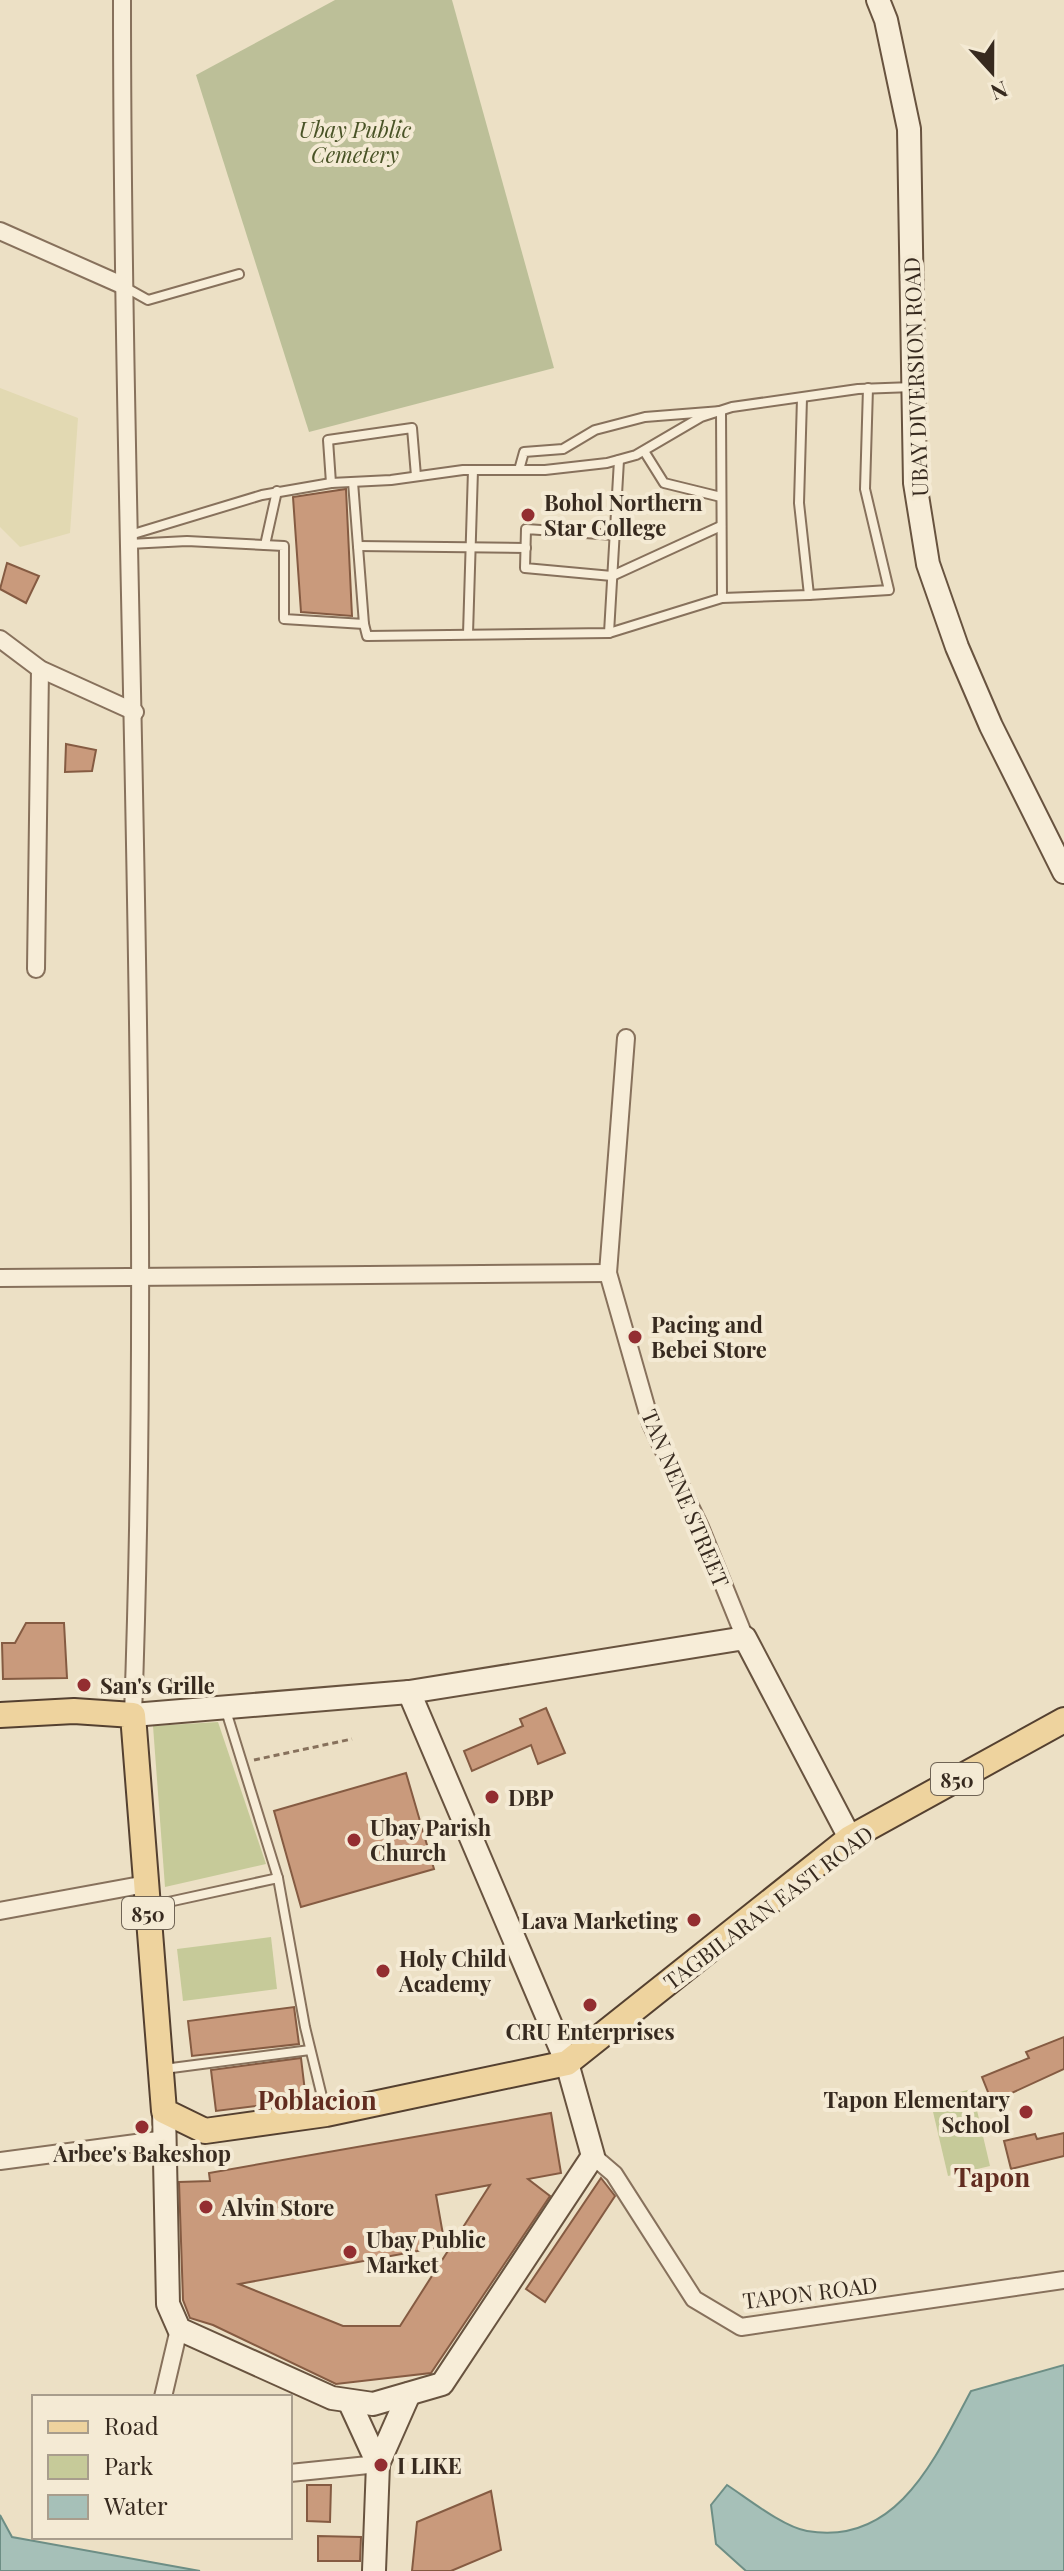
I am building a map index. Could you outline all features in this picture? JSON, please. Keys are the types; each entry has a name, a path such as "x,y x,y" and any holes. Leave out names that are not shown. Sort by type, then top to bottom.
{"main road":[{"path":"0,1715 74,1711 133,1715"},
{"name":"850","path":"133,1715 164,2111 205,2131 326,2114 567,2063"},
{"name":"TAGBILARAN EAST ROAD","path":"567,2063 850,1838 1064,1720"}],"street":[{"path":"122,0 122,285 135,712 139,1279 133,1715 409,1692 745,1638"},
{"name":"UBAY DIVERSION ROAD","path":"878,0 886,20 909,129 915,483 928,564 957,647 991,726 1064,872"},
{"path":"0,231 122,285"},
{"path":"0,639 40,669 135,712"},
{"path":"36,969 40,669"},
{"name":"TAN NENE STREET","path":"626,1038 608,1273 651,1424 700,1527 745,1638 850,1838"},
{"path":"0,1278 608,1273"},
{"path":"179,2329 332,2398 373,2404 442,2384 593,2156 567,2063 409,1692"},
{"path":"0,1911 146,1896"},
{"path":"163,2395 179,2329 168,2304 164,2111"},
{"path":"0,2161 166,2139"},
{"name":"TAPON ROAD","path":"593,2156 614,2174 694,2299 741,2327 1064,2280"},
{"path":"374,2571 378,2464 409,2394"},
{"path":"349,2401 378,2464"},
{"path":"292,2473 378,2464"}],"lane":[{"path":"122,285 148,300 239,274"},
{"path":"519,470 524,452 563,449 595,430 645,417 721,411 868,388 913,387"},
{"path":"353,482 367,636 609,633 722,598 889,590 865,489 868,388"},
{"path":"802,398 799,503 809,595"},
{"path":"129,540 277,491 473,470 519,470 619,460 644,451 701,417 721,411"},
{"path":"721,411 722,598"},
{"path":"331,483 328,440 412,428 416,476"},
{"path":"644,451 664,483 721,497"},
{"path":"609,633 619,460"},
{"path":"468,634 473,470"},
{"path":"265,545 277,491"},
{"path":"614,535 526,529 525,568 612,576 721,526"},
{"path":"129,540 284,546 284,619 364,624"},
{"path":"358,546 526,548"},
{"path":"226,1709 278,1878 310,2050 326,2114"},
{"path":"146,1896 278,1878"},
{"path":"161,2069 310,2050"}],"path":[{"path":"241,1763 352,1739"}],"shaded area":[{"path":"0,388 78,418 70,533 20,547 0,527"}],"green space":[{"name":"Ubay Public Cemetery","path":"335,0 452,0 554,368 309,432 196,75"},
{"path":"218,1722 266,1864 165,1887 153,1726"},
{"path":"271,1937 277,1989 183,2001 177,1949"},
{"path":"972,2089 990,2166 948,2176 930,2099"}],"water":[{"path":"1064,2365 1064,2571 746,2571 716,2544 711,2505 727,2485 776,2518 807,2531 839,2532 866,2525 890,2511 910,2491 928,2468 971,2391"},
{"path":"0,2515 12,2537 200,2571 0,2571"}],"building":[{"path":"346,489 352,616 301,612 293,497"},
{"path":"7,563 39,576 26,603 0,589"},
{"path":"66,744 96,750 92,771 65,772"},
{"path":"26,1623 64,1623 67,1678 3,1679 2,1643 15,1643"},
{"path":"546,1708 565,1753 538,1764 531,1745 472,1771 464,1751 523,1726 520,1719"},
{"name":"Ubay Parish Church","path":"406,1773 434,1869 301,1907 274,1811"},
{"path":"294,2007 299,2044 192,2056 188,2021"},
{"path":"1064,2037 1064,2069 992,2102 982,2077 1029,2058 1026,2052"},
{"path":"301,2058 306,2100 216,2111 211,2070"},
{"name":"Ubay Public Market","path":"551,2113 561,2173 528,2179 550,2196 431,2373 336,2384 213,2325 190,2318 183,2300 179,2182 210,2181 209,2173","holes":["490,2185 400,2326 343,2326 239,2284 445,2246 436,2195"]},
{"path":"1064,2133 1064,2156 1011,2169 1004,2141 1035,2134 1037,2139"},
{"path":"601,2178 615,2196 545,2302 526,2289"},
{"path":"307,2485 331,2485 330,2522 307,2521"},
{"path":"491,2491 501,2550 451,2571 412,2571 417,2522"},
{"path":"318,2536 361,2537 360,2561 318,2561"}],"place":[{"name":"Bohol Northern Star College","path":"528,515"},
{"name":"Pacing and Bebei Store","path":"635,1337"},
{"name":"San's Grille","path":"84,1685"},
{"name":"DBP","path":"492,1797"},
{"name":"Ubay Parish Church","path":"354,1840"},
{"name":"Lava Marketing","path":"694,1920"},
{"name":"Holy Child Academy","path":"383,1971"},
{"name":"CRU Enterprises","path":"590,2005"},
{"name":"Tapon Elementary School","path":"1026,2112"},
{"name":"Arbee's Bakeshop","path":"142,2127"},
{"name":"Alvin Store","path":"206,2207"},
{"name":"Ubay Public Market","path":"350,2252"},
{"name":"I LIKE","path":"381,2465"}],"district":[{"name":"Poblacion","path":"317,2099"},
{"name":"Tapon","path":"992,2176"}]}
